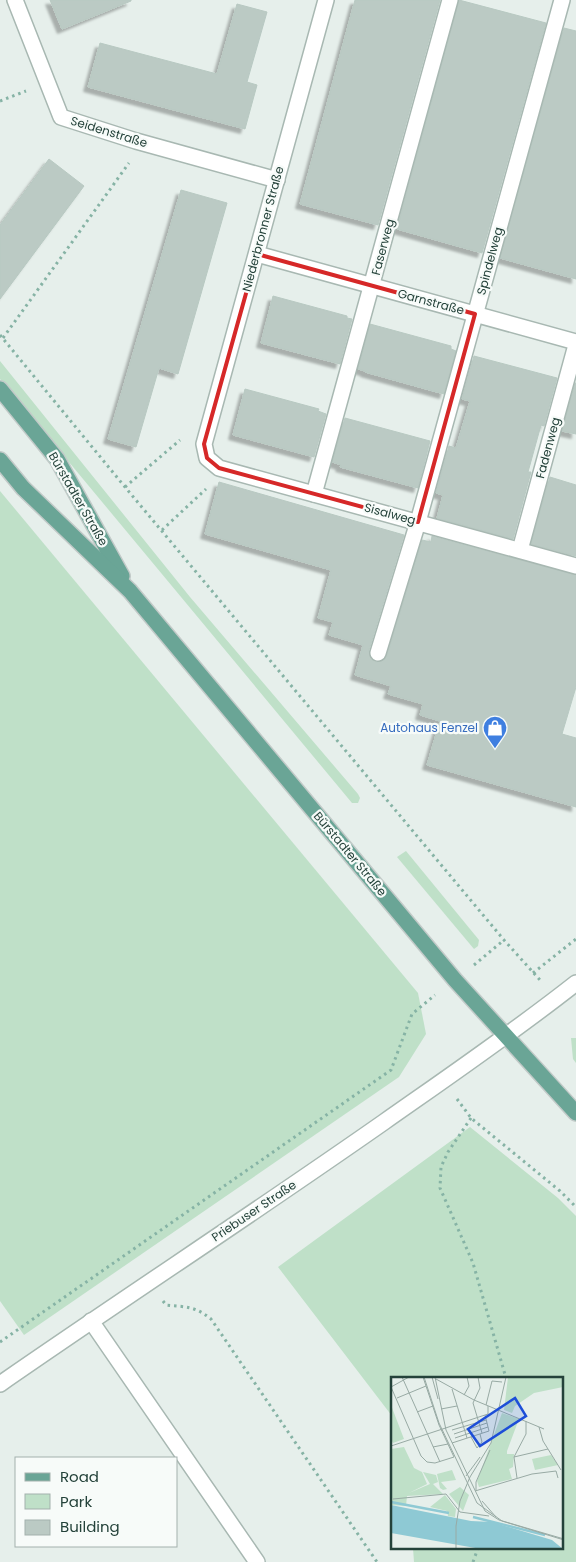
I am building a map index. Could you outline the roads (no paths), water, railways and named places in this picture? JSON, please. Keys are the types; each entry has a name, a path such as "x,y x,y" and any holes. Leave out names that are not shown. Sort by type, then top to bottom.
{"main road":[{"name":"Bürstadter Straße","path":"0,389 57,459 130,591"},
{"name":"Bürstadter Straße","path":"0,460 23,488 130,591 454,980 576,1112"}],"street":[{"name":"Seidenstraße","path":"15,0 61,117 136,141 277,180"},
{"name":"Niederbronner Straße","path":"213,463 204,444 326,0"},
{"name":"Faserweg","path":"314,494 450,0"},
{"name":"Spindelweg","path":"378,653 418,522 562,0"},
{"name":"Garnstraße","path":"256,254 576,343"},
{"name":"Fadenweg","path":"520,550 576,343"},
{"name":"Sisalweg","path":"213,463 314,494 576,566"},
{"name":"Priebuser Straße","path":"0,1384 443,1081 576,983"},
{"path":"91,1321 257,1562"}],"place":[{"name":"Autohaus Fenzel","path":"495,749"}]}
